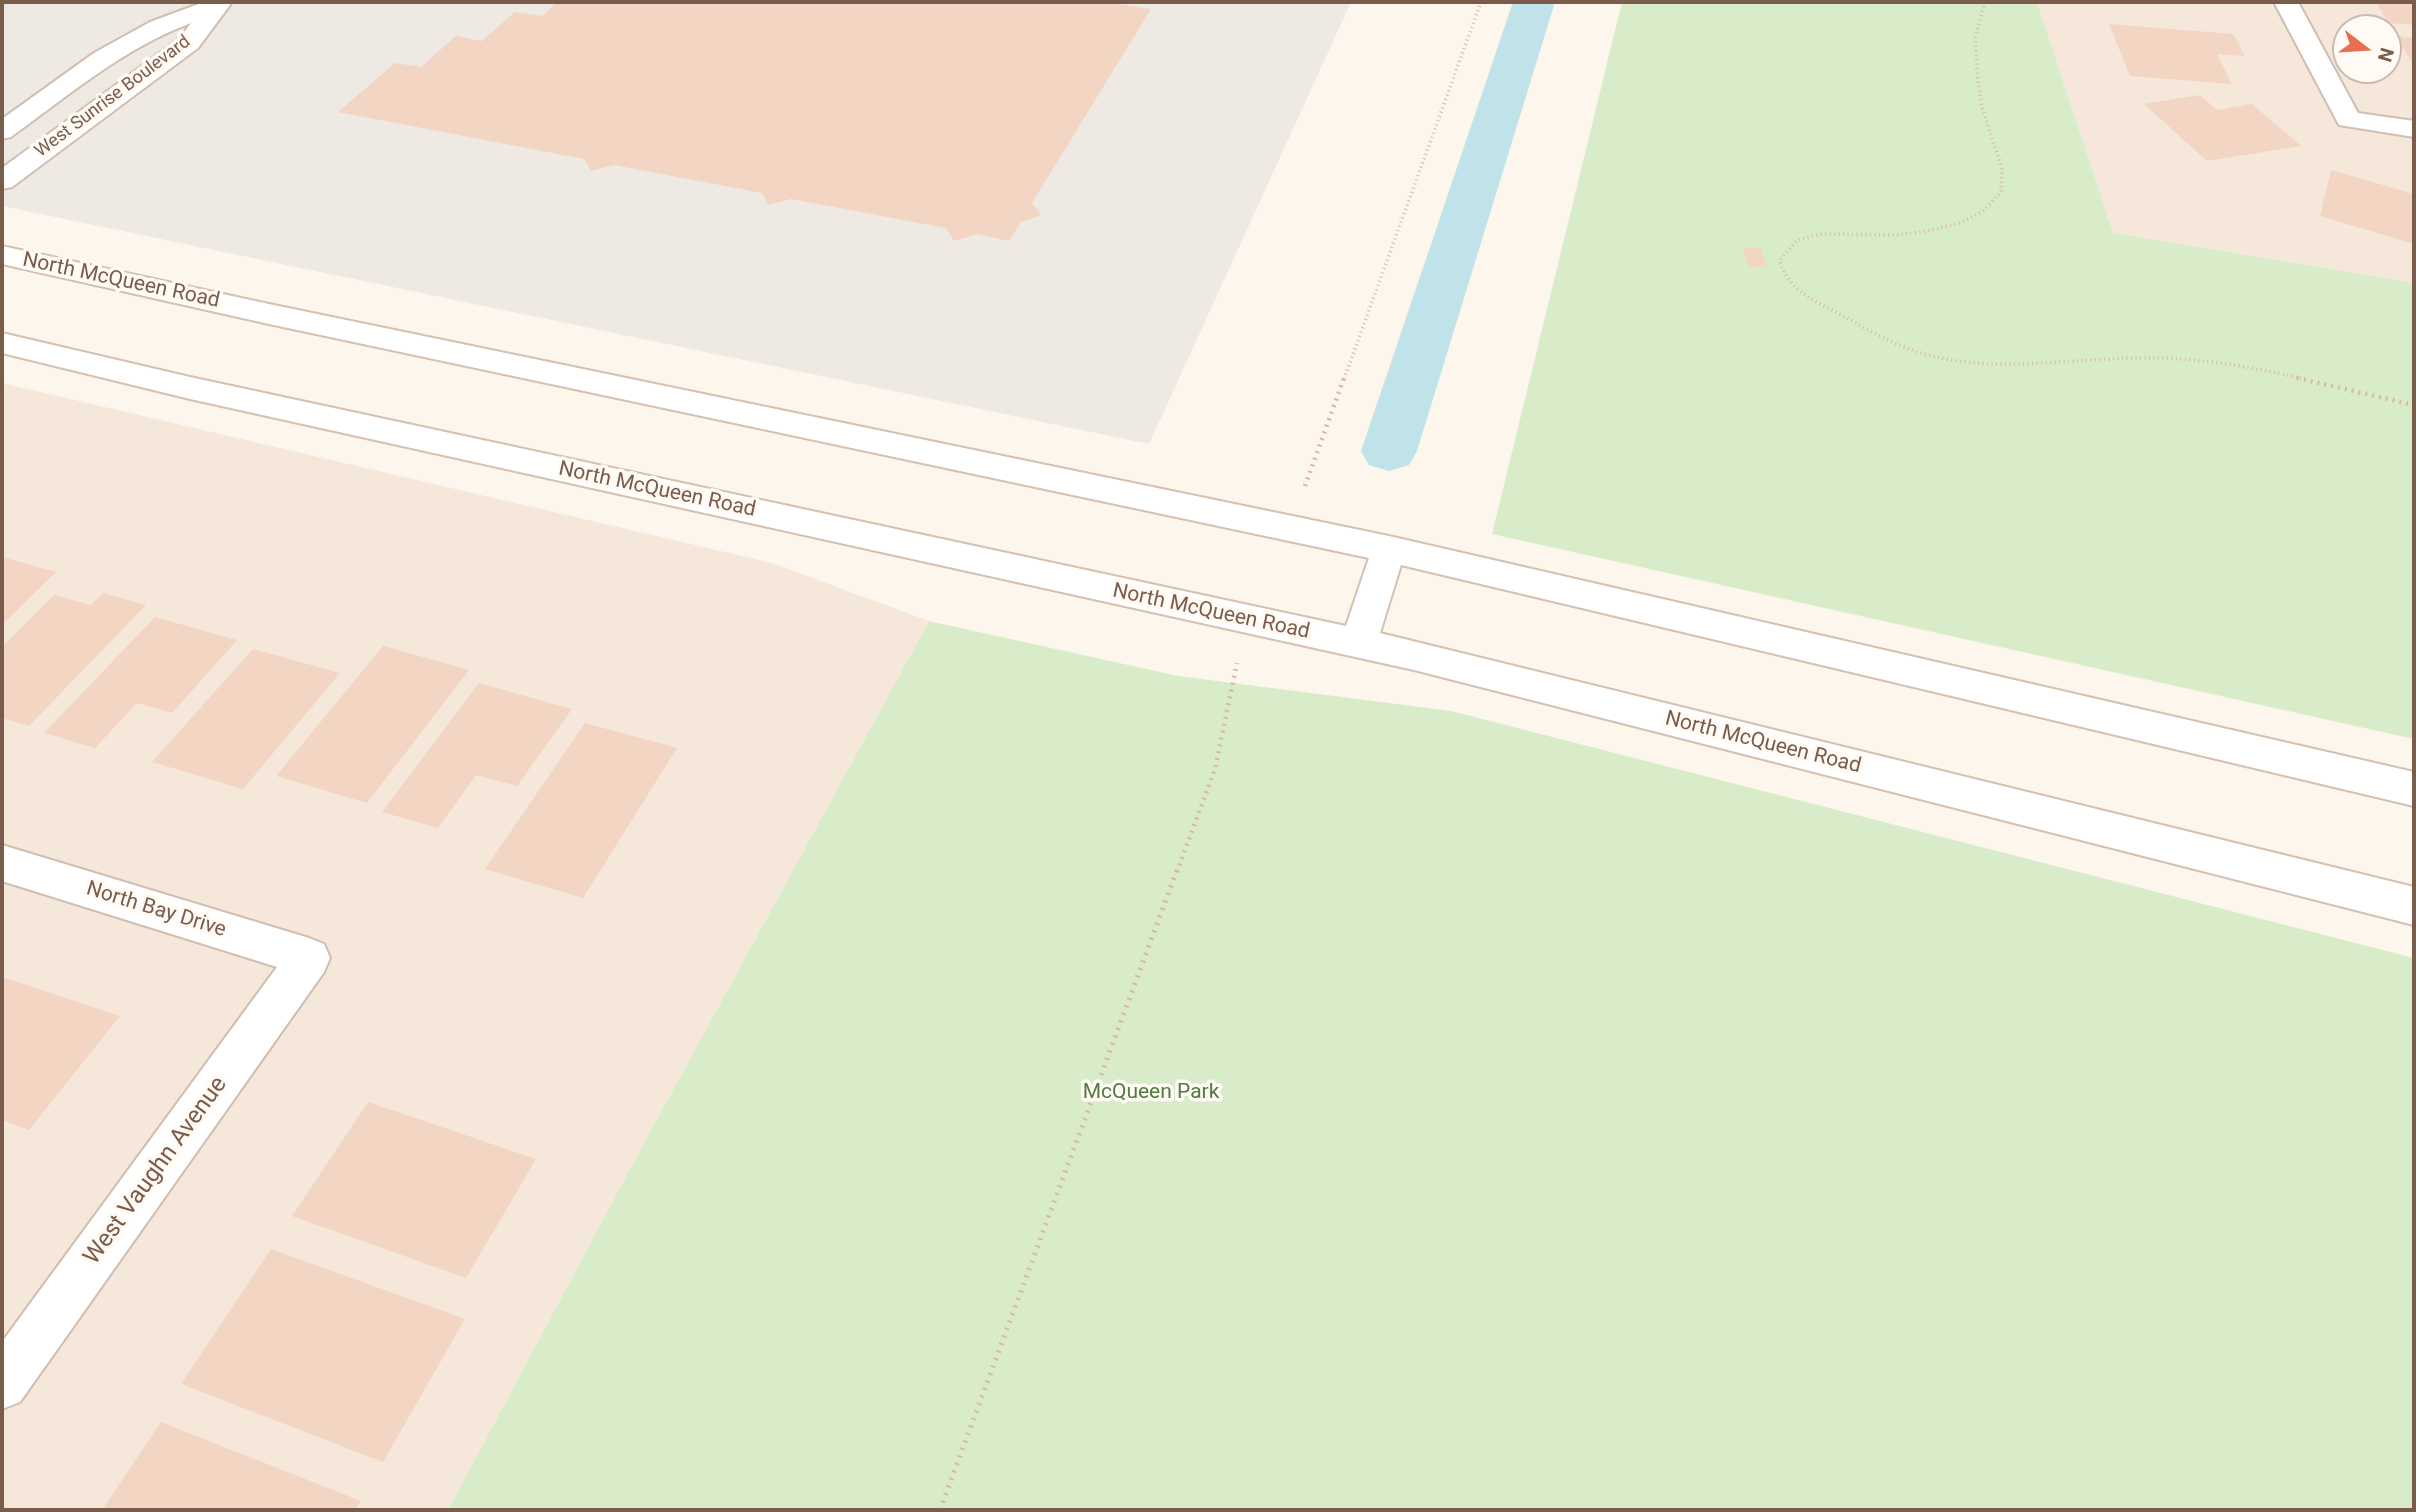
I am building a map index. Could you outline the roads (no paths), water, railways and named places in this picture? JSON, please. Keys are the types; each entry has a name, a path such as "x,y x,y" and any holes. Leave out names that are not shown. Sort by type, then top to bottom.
{"main road":[{"path":"2286,2 2348,119 2414,129"},
{"name":"West Sunrise Boulevard","path":"2,131 103,58 159,27 222,4"},
{"name":"West Sunrise Boulevard","path":"2,181 189,43 222,4"},
{"name":"North McQueen Road","path":"2,255 269,314 1389,549 2414,789"},
{"name":"North McQueen Road","path":"2,343 190,388 1246,621 1359,643 2414,906"},
{"path":"1359,643 1389,549"},
{"name":"North Bay Drive","path":"2,863 309,958"},
{"name":"West Vaughn Avenue","path":"2,1384 309,958"}],"waterway":[{"path":"1389,451 1534,2"}],"park label":[{"name":"McQueen Park","path":"1151,1093"}]}
